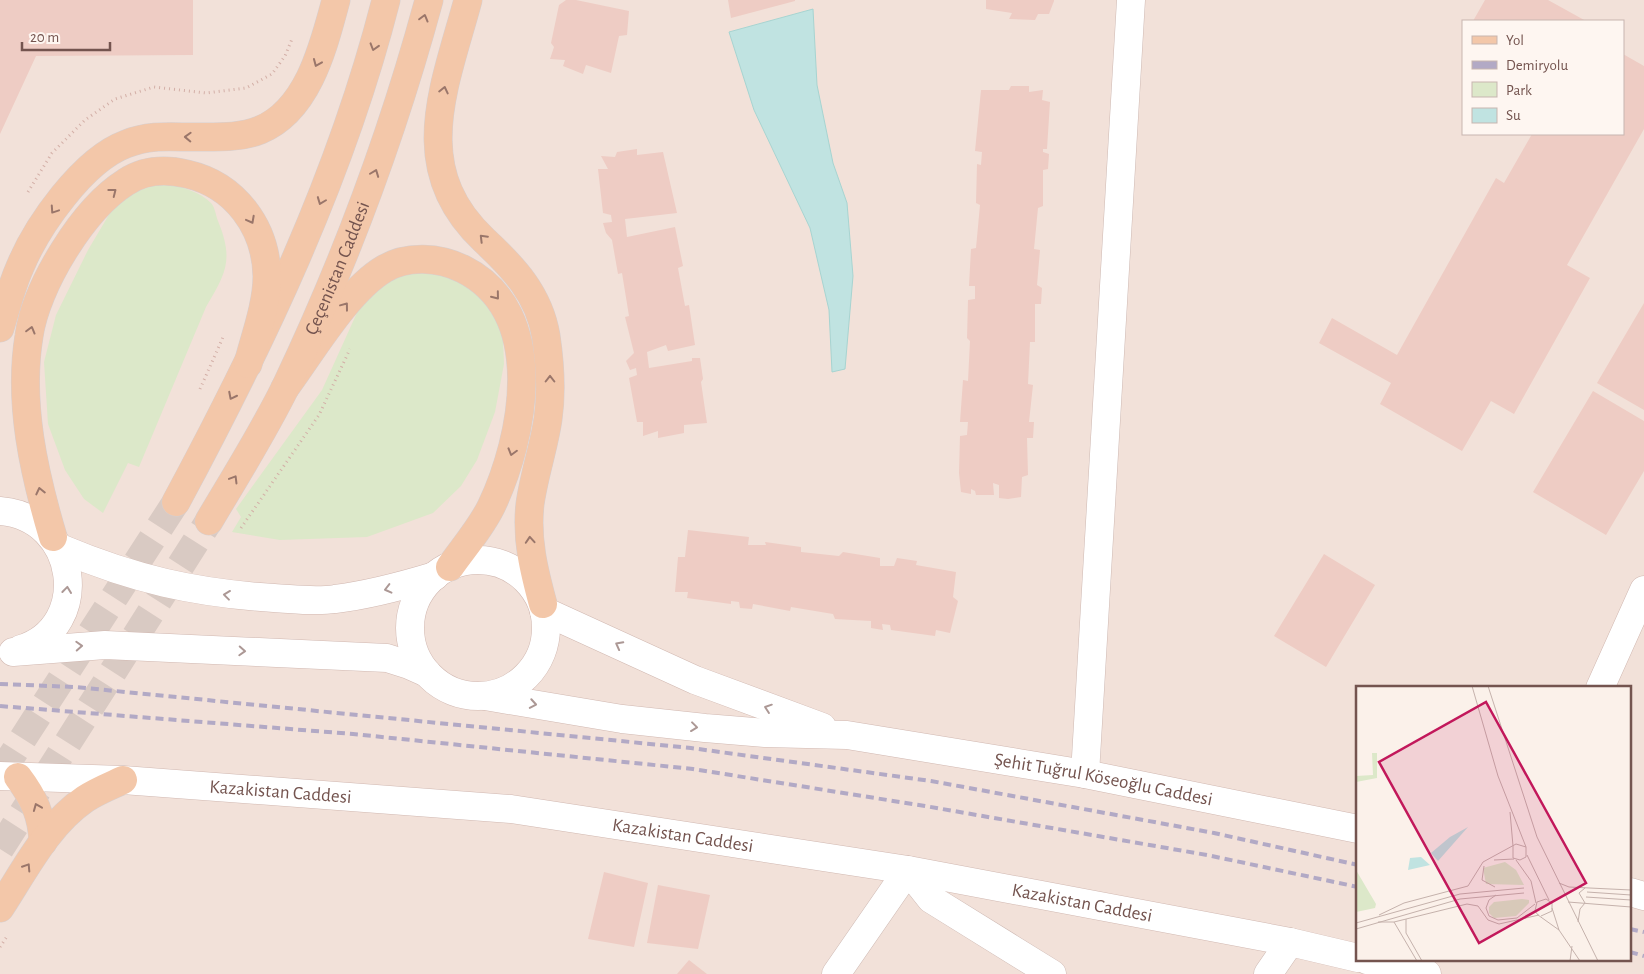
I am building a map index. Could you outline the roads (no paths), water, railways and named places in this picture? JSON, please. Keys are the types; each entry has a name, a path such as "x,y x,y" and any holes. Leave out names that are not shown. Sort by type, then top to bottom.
{"main road":[{"path":"0,328 20,266 55,208 76,180 124,144 154,136 233,136 261,129 286,112 304,89 318,62 336,0"},
{"name":"Çeçenistan Caddesi","path":"176,502 248,364 310,232 359,94 386,0"},
{"name":"Çeçenistan Caddesi","path":"209,521 285,388 325,298 385,146 428,0"},
{"path":"468,0 438,116 437,140 440,165 455,204 468,222 511,265 530,290 546,334 550,397 548,419 530,504 529,527 531,553 543,608 545,640 540,657 531,672 510,688 485,696"},
{"path":"1085,774 1131,0"},
{"path":"7,652 25,648 45,635 62,611 68,582 68,571 57,543 38,481 28,418 26,359 29,333 38,304 66,248 86,218 105,198 126,182 148,172 172,170 195,175 215,184 232,195 247,213 264,251 267,276 264,303 248,364"},
{"path":"0,511 22,516 33,521 57,543 124,574 159,583 230,596 333,600 372,593 443,572 478,529 490,507 509,460 516,436 520,390 519,349 509,316 488,286 475,275 441,261 412,260 398,262 383,270 349,301 285,388"},
{"path":"427,673 416,657 411,638 411,618 416,600 427,583 443,572 461,562 481,560 501,563 523,577 533,587 543,608 695,680 847,735"},
{"path":"1601,686 1644,590"},
{"path":"7,652 105,645 387,658 409,664 427,673 442,686 462,694 485,696 622,719 705,728 765,733 847,735"},
{"name":"Şehit Tuğrul Köseoğlu Caddesi","path":"847,735 1085,774 1356,830"},
{"path":"9,776 37,807 42,825 43,842"},
{"name":"Kazakistan Caddesi","path":"9,776 123,780 511,809 908,870 1290,942 1356,958"},
{"path":"0,908 57,824 85,799 123,780"},
{"path":"836,974 908,870 931,899 1052,974"},
{"path":"1268,974 1290,942"},
{"path":"1376,962 1427,974"}],"water":[{"path":"813,9 817,85 833,163 847,203 853,276 845,369 832,372 829,310 810,228 754,110 729,32"}],"tunnel":[{"path":"0,774 176,502"},
{"path":"0,849 209,521"}],"railway":[{"path":"0,684 75,687 691,748 931,781 1214,833 1356,865"},
{"path":"0,706 353,734 693,769 925,806 1207,855 1356,887"},
{"path":"1632,929 1644,932"},
{"path":"1632,953 1644,956"}]}
